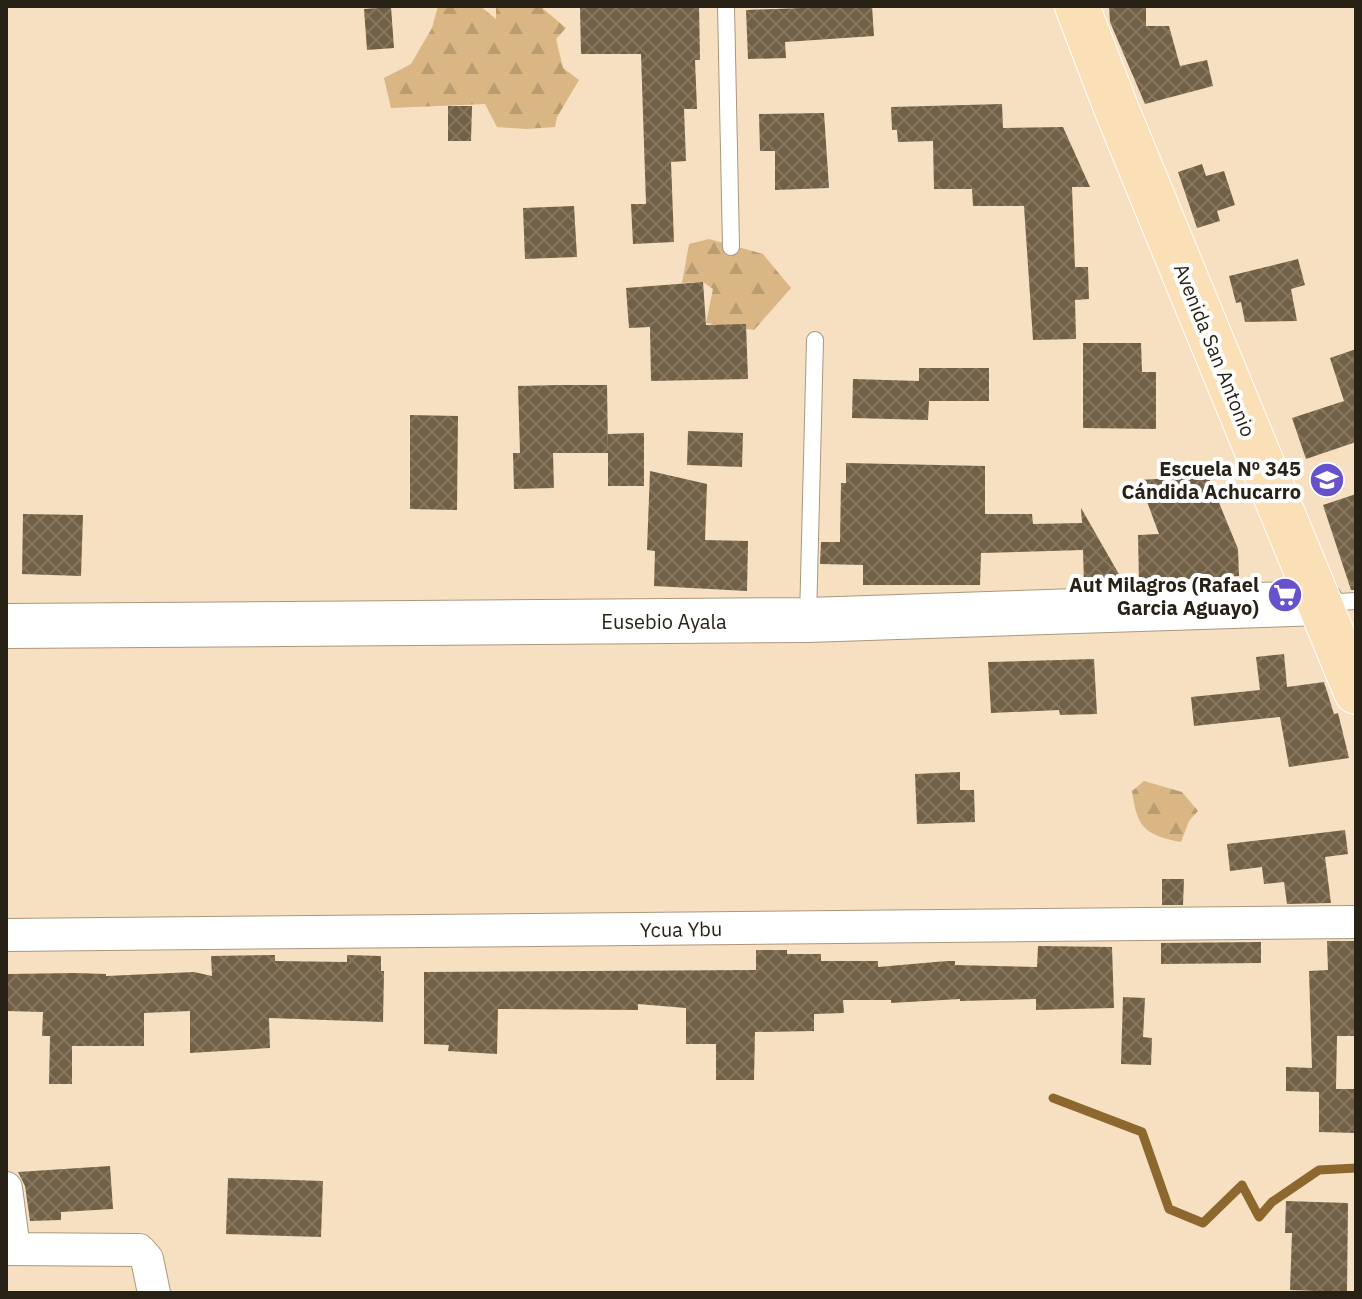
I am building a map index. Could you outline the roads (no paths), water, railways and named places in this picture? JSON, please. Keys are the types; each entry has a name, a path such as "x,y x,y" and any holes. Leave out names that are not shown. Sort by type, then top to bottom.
{"main road":[{"name":"Avenida San Antonio","path":"1077,6 1198,310 1338,602 1356,692"},
{"name":"Eusebio Ayala","path":"6,626 808,620 1338,602"}],"street":[{"name":"Ycua Ybu","path":"6,935 1356,922"},
{"path":"6,1188 10,1249 139,1250 147,1259 154,1293"}],"lane":[{"path":"726,6 731,247"},
{"path":"808,620 815,340"}],"waterway":[{"path":"1053,1098 1142,1132 1169,1209 1203,1223 1242,1185 1259,1217 1272,1202 1319,1170 1356,1168"}],"place":[{"name":"Escuela Nº 345 Cándida Achucarro","path":"1327,480"},
{"name":"Aut Milagros (Rafael Garcia Aguayo)","path":"1285,595"}]}
